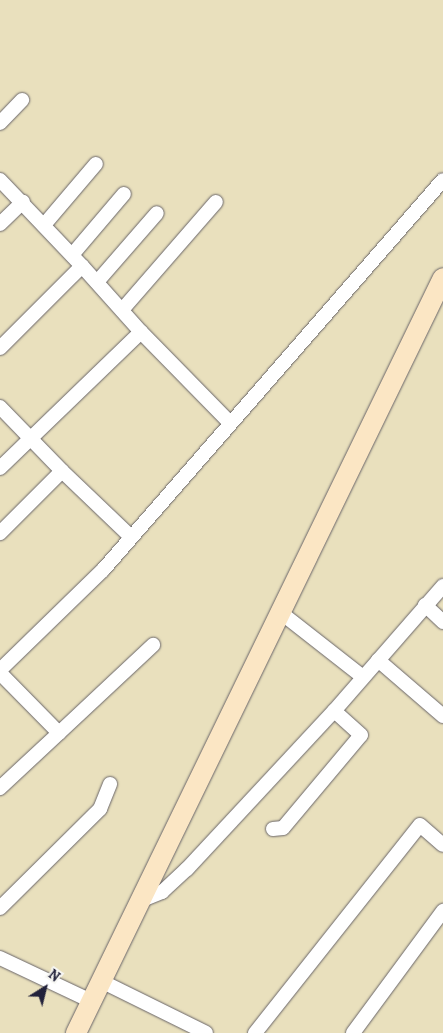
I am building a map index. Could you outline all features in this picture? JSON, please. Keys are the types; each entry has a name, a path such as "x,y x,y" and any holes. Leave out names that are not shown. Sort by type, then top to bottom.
{"street":[{"path":"0,123 22,100"},
{"path":"44,224 96,164"},
{"path":"0,180 44,224 141,332 230,423"},
{"path":"59,733 0,671 103,570 443,180"},
{"path":"72,255 124,194"},
{"path":"0,224 23,202"},
{"path":"122,310 216,202"},
{"path":"97,282 157,213"},
{"path":"0,348 82,266"},
{"path":"76,1033 443,278"},
{"path":"0,468 141,332"},
{"path":"0,407 62,471 131,537"},
{"path":"0,533 62,471"},
{"path":"142,900 162,892 187,869 334,711 443,586"},
{"path":"425,605 443,622"},
{"path":"280,612 363,677"},
{"path":"0,788 153,645"},
{"path":"378,660 443,716"},
{"path":"273,829 283,828 361,735 334,711"},
{"path":"0,908 100,809 110,784"},
{"path":"255,1033 420,825 443,846"},
{"path":"353,1033 443,911"},
{"path":"0,958 91,1001"},
{"path":"101,981 206,1033"}]}
